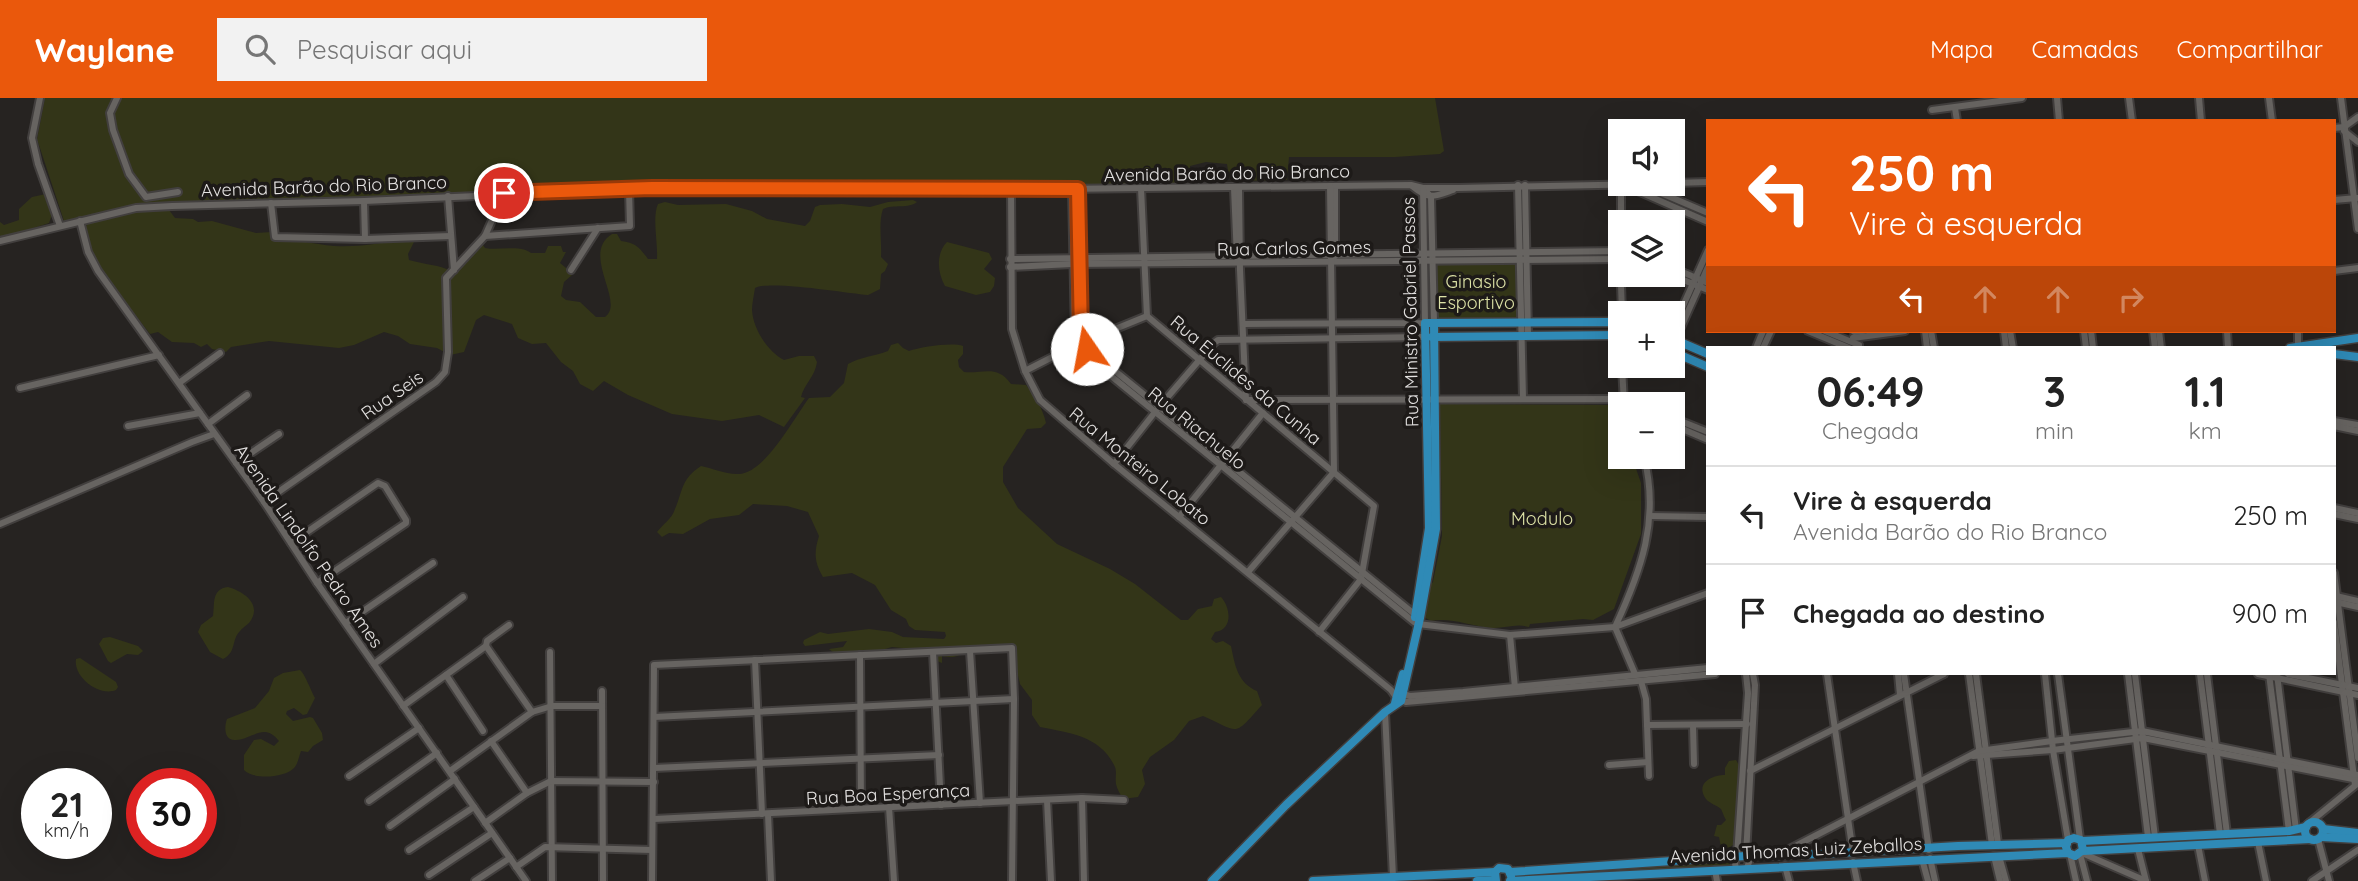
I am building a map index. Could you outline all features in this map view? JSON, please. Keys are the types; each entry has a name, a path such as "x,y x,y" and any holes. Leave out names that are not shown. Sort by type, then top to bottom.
{"main road":[{"path":"1572,322 1572,335"},
{"path":"1429,323 1608,324"},
{"name":"Rua Ministro Gabriel Passos","path":"1397,696 1418,621 1436,529 1431,446 1429,323"},
{"path":"1430,337 1608,335"},
{"path":"2312,346 2358,338"},
{"path":"1685,345 1706,353"},
{"path":"2336,354 2358,357"},
{"path":"1685,357 1706,366"},
{"path":"1212,881 1286,805 1385,712 1397,696"},
{"path":"2307,825 2306,836 2318,830"},
{"name":"Avenida Thomas Luiz Zeballos","path":"1495,878 1502,867 1510,878 1741,856 1821,859 2069,853 2075,856 2082,850 2151,837 2293,830 2307,825 2358,839"},
{"name":"Avenida Thomas Luiz Zeballos","path":"2082,850 2258,842 2318,830 2358,833"},
{"path":"2176,846 2185,842 2187,836"},
{"name":"Avenida Thomas Luiz Zeballos","path":"1927,856 1958,846 2067,841 2074,838 2082,850"},
{"path":"2067,841 2069,853"},
{"path":"1946,857 1956,854 1958,846"},
{"path":"2095,859 2099,850"},
{"name":"Avenida Thomas Luiz Zeballos","path":"1559,873 1575,879 1648,877 1785,866 1821,859"},
{"path":"1313,881 1394,877 1495,878"},
{"path":"1477,881 1495,878"}],"street":[{"path":"40,98 32,138 38,164 60,226"},
{"path":"117,98 110,113 113,130 130,174 146,198 178,192"},
{"path":"1931,110 2022,98"},
{"path":"2057,98 2059,119"},
{"path":"2129,98 2132,119"},
{"path":"2199,98 2201,119"},
{"path":"2269,98 2272,119"},
{"path":"2341,98 2358,229"},
{"path":"1955,108 1957,119"},
{"path":"2344,129 2358,117"},
{"path":"2336,128 2344,129 2358,142"},
{"path":"1685,183 1706,183"},
{"name":"Avenida Barão do Rio Branco","path":"0,241 136,208 364,201 504,193 629,189 1075,189 1411,185 1423,188 1458,188 1608,184"},
{"path":"1411,185 1428,197"},
{"path":"1522,185 1523,398"},
{"path":"1248,572 1334,472 1332,186"},
{"name":"Rua Euclides da Cunha","path":"1141,188 1147,316 1374,506 1362,575 1319,632"},
{"path":"1237,188 1246,400 1608,399"},
{"name":"Rua Ministro Gabriel Passos","path":"1423,188 1428,197 1432,257 1429,323"},
{"name":"Avenida Barão do Rio Branco","path":"1428,197 1458,188"},
{"path":"485,236 630,226 629,189"},
{"name":"Rua Monteiro Lobato","path":"1011,189 1012,329 1025,371 1040,400 1048,410 1397,696"},
{"path":"1075,189 1079,344"},
{"name":"Rua Seis","path":"264,502 436,382 446,372 446,278 485,236 504,193"},
{"path":"448,196 454,270"},
{"path":"1649,196 1706,221"},
{"path":"1669,196 1706,212"},
{"name":"Rua Ministro Gabriel Passos","path":"1428,197 1424,257 1429,323"},
{"path":"2336,200 2356,198"},
{"path":"364,201 365,239"},
{"path":"271,203 275,237 365,239 451,236"},
{"name":"Avenida Lindolfo Pedro Ames","path":"80,221 88,252 97,271 264,502 317,583 526,881"},
{"path":"571,270 598,228"},
{"name":"Rua Carlos Gomes","path":"1432,257 1523,252 1608,252"},
{"name":"Rua Carlos Gomes","path":"1010,259 1239,261 1432,257 1523,261 1608,259"},
{"path":"1685,315 1706,257"},
{"name":"Rua Carlos Gomes","path":"1010,267 1075,261"},
{"path":"2336,271 2358,268"},
{"path":"1685,307 1699,282"},
{"path":"1025,371 1079,344 1147,316"},
{"path":"1243,324 1429,323"},
{"path":"1820,333 1856,339 1885,333"},
{"path":"1833,333 1856,339"},
{"path":"1114,464 1157,409 1218,340 1430,337"},
{"name":"Rua Riachuelo","path":"1079,344 1418,621"},
{"path":"179,383 220,353"},
{"path":"20,388 159,355"},
{"path":"208,424 247,395"},
{"path":"128,426 200,413"},
{"path":"1179,517 1263,414"},
{"path":"2336,424 2358,425"},
{"path":"2336,424 2358,431"},
{"path":"1685,427 1706,432"},
{"path":"1685,428 1706,439"},
{"path":"236,463 279,433"},
{"path":"0,524 214,434"},
{"path":"1635,674 1615,627 1636,582 1648,537 1650,516 1646,469"},
{"path":"291,543 378,483 385,486 406,523 317,583"},
{"path":"2336,509 2357,516"},
{"path":"2336,514 2357,516"},
{"path":"1650,516 1706,517"},
{"path":"346,623 433,563"},
{"path":"1418,621 1510,635 1615,627 1706,594"},
{"path":"374,664 463,597"},
{"path":"2336,599 2358,601"},
{"path":"2336,599 2358,607"},
{"path":"2329,881 2318,830 2356,780 2336,599"},
{"path":"403,706 485,646 486,641 509,625"},
{"path":"1510,635 1515,690"},
{"path":"485,646 532,712"},
{"path":"652,881 654,665 1012,648 1012,881"},
{"path":"970,651 980,803"},
{"path":"550,652 552,881"},
{"path":"933,652 941,805"},
{"path":"860,655 861,808"},
{"path":"755,660 771,881"},
{"path":"1558,686 1635,674 1706,668"},
{"path":"446,675 483,731"},
{"path":"1397,696 1406,702 1558,686 1706,675"},
{"path":"1741,856 1748,693 1746,675"},
{"path":"1736,869 1735,863 1741,856 1751,771 1753,675"},
{"path":"1827,675 1857,881"},
{"path":"1898,675 1920,783 1928,881"},
{"path":"1904,675 1904,694"},
{"path":"1751,771 1942,675"},
{"path":"1969,675 1978,710"},
{"path":"1976,675 1981,754 1995,845"},
{"path":"2045,675 2067,841"},
{"path":"2059,675 2087,881"},
{"path":"2128,675 2133,684"},
{"path":"2135,675 2133,684 2151,837"},
{"path":"2200,675 2207,703"},
{"path":"2207,675 2207,703 2224,834"},
{"path":"2293,830 2273,675 2346,689 2358,695"},
{"path":"2290,675 2303,680"},
{"path":"1641,681 1646,699 1649,776"},
{"path":"2346,689 2358,688"},
{"path":"602,691 603,881"},
{"path":"653,717 1014,699"},
{"path":"450,771 532,712 552,706 602,706"},
{"path":"1385,712 1394,877"},
{"path":"1647,725 1747,724"},
{"path":"1693,726 1694,764"},
{"path":"349,776 419,728"},
{"path":"2352,734 2358,758"},
{"path":"1981,754 2053,750 2139,735"},
{"path":"1776,856 1981,754 2067,739 2139,735 2285,763 2356,780"},
{"path":"491,741 527,793"},
{"path":"369,801 437,753"},
{"path":"654,768 939,755"},
{"path":"1609,765 1648,762"},
{"path":"390,826 455,779"},
{"path":"485,823 527,793 551,781 654,782"},
{"path":"1082,798 1084,881"},
{"name":"Rua Boa Esperança","path":"654,819 1082,798 1124,800"},
{"path":"2062,800 2074,799"},
{"path":"1047,800 1051,881"},
{"path":"410,850 474,807"},
{"path":"889,807 894,881"},
{"path":"429,874 492,833"},
{"path":"2258,842 2266,881"},
{"path":"2198,845 2205,881"},
{"path":"516,867 545,847 552,846 652,850"},
{"path":"2138,849 2146,881"},
{"path":"2082,850 2095,859 2146,881"},
{"path":"2312,881 2358,850"},
{"path":"2069,853 2076,881"},
{"path":"1741,856 1749,862 1747,868"},
{"path":"1927,856 1935,881"},
{"path":"1996,856 2000,881"},
{"path":"1996,856 2006,881"},
{"path":"475,881 510,859"},
{"path":"1785,866 1789,881"},
{"path":"1715,870 1717,881"}],"green space":[{"path":"45,98 1435,98 1444,151 1440,154 1395,157 1289,157 1287,180 1233,181 1229,177 1227,164 1206,162 1190,166 1191,182 1079,187 650,186 137,207 64,221 37,139"},
{"path":"46,194 53,212 49,223 0,239 0,222 4,225 19,220 19,209 32,197"},
{"path":"913,200 917,202 883,209 880,226 881,257 888,264 881,274 880,289 868,295 775,285 755,288 753,317 767,346 784,360 814,356 817,362 802,392 801,397 805,398 784,427 759,415 722,421 672,414 628,395 604,381 593,391 580,384 573,371 561,362 546,343 532,344 518,338 512,324 484,315 476,320 464,352 450,355 437,348 410,344 398,336 384,332 354,345 339,348 269,341 231,347 226,352 212,349 207,344 201,347 194,343 172,342 158,332 150,334 95,263 84,231 87,224 129,212 169,210 175,218 198,222 212,221 256,233 272,232 274,239 326,245 354,246 416,238 408,254 409,260 453,272 481,242 485,248 515,248 531,253 545,253 548,246 561,246 563,252 566,252 560,263 572,275 564,282 561,296 566,300 580,302 596,317 605,317 610,310 610,301 601,265 603,243 612,234 617,234 621,241 637,246 648,259 657,259 655,223 658,204 726,204 752,211 767,219 805,226 815,207 820,205 870,207"},
{"path":"947,242 989,253 992,259 984,269 995,278 990,292 976,295 945,286 939,263 943,246"},
{"name":"Ginasio Esportivo","path":"1516,261 1517,322 1436,320 1434,263"},
{"path":"898,343 909,351 944,345 963,346 963,354 958,360 959,367 964,372 995,372 1011,384 1026,385 1038,403 1046,423 1041,428 1027,429 1003,467 1003,482 1018,508 1057,544 1135,584 1181,620 1188,620 1198,609 1212,606 1214,599 1221,597 1229,618 1225,627 1215,632 1211,639 1216,643 1223,641 1231,646 1241,679 1257,691 1262,705 1246,723 1236,729 1203,716 1189,721 1174,740 1150,757 1142,770 1145,784 1138,797 1123,799 1116,786 1115,767 1102,749 1084,738 1040,727 1032,715 1032,700 1020,684 1011,645 996,645 986,653 968,648 956,656 942,656 942,663 937,661 933,647 892,647 878,651 834,653 829,649 843,647 847,641 805,646 804,640 820,632 828,634 869,629 892,632 903,637 944,639 946,636 945,632 915,630 909,626 906,619 891,610 875,585 852,573 823,577 816,557 819,536 808,512 787,506 753,504 739,515 710,519 683,534 669,533 662,537 657,532 672,516 684,485 694,471 701,466 739,474 759,465 787,431 809,398 830,397 844,383 848,364 888,351 891,345"},
{"name":"Modulo","path":"1440,404 1608,405 1608,469 1636,469 1641,483 1641,534 1614,609 1593,620 1530,624 1529,627 1491,628 1453,621 1431,621 1424,617 1428,587 1433,582 1442,536"},
{"path":"228,587 246,596 254,610 249,623 237,634 230,653 223,659 210,652 198,632 201,625 213,616 216,594"},
{"path":"110,637 138,646 143,651 138,655 127,654 111,663 99,644 103,638"},
{"path":"80,658 116,682 116,690 102,691 88,684 76,666 76,659"},
{"path":"300,670 315,698 307,714 303,715 294,708 286,714 293,721 313,718 323,740 308,752 301,751 294,768 283,774 269,776 249,773 244,770 244,755 254,740 261,739 274,746 279,741 274,735 263,732 232,740 226,733 227,719 255,708 269,691 274,678 283,673"},
{"path":"1736,760 1740,767 1737,837 1733,845 1725,850 1721,847 1719,837 1714,836 1717,825 1726,820 1721,809 1706,799 1702,789 1706,781 1725,775 1729,761"},
{"path":"1732,862 1732,866 1562,874 1580,870"}],"route":[{"path":"504,193 652,188 1078,189 1081,334 1087,349"}]}
